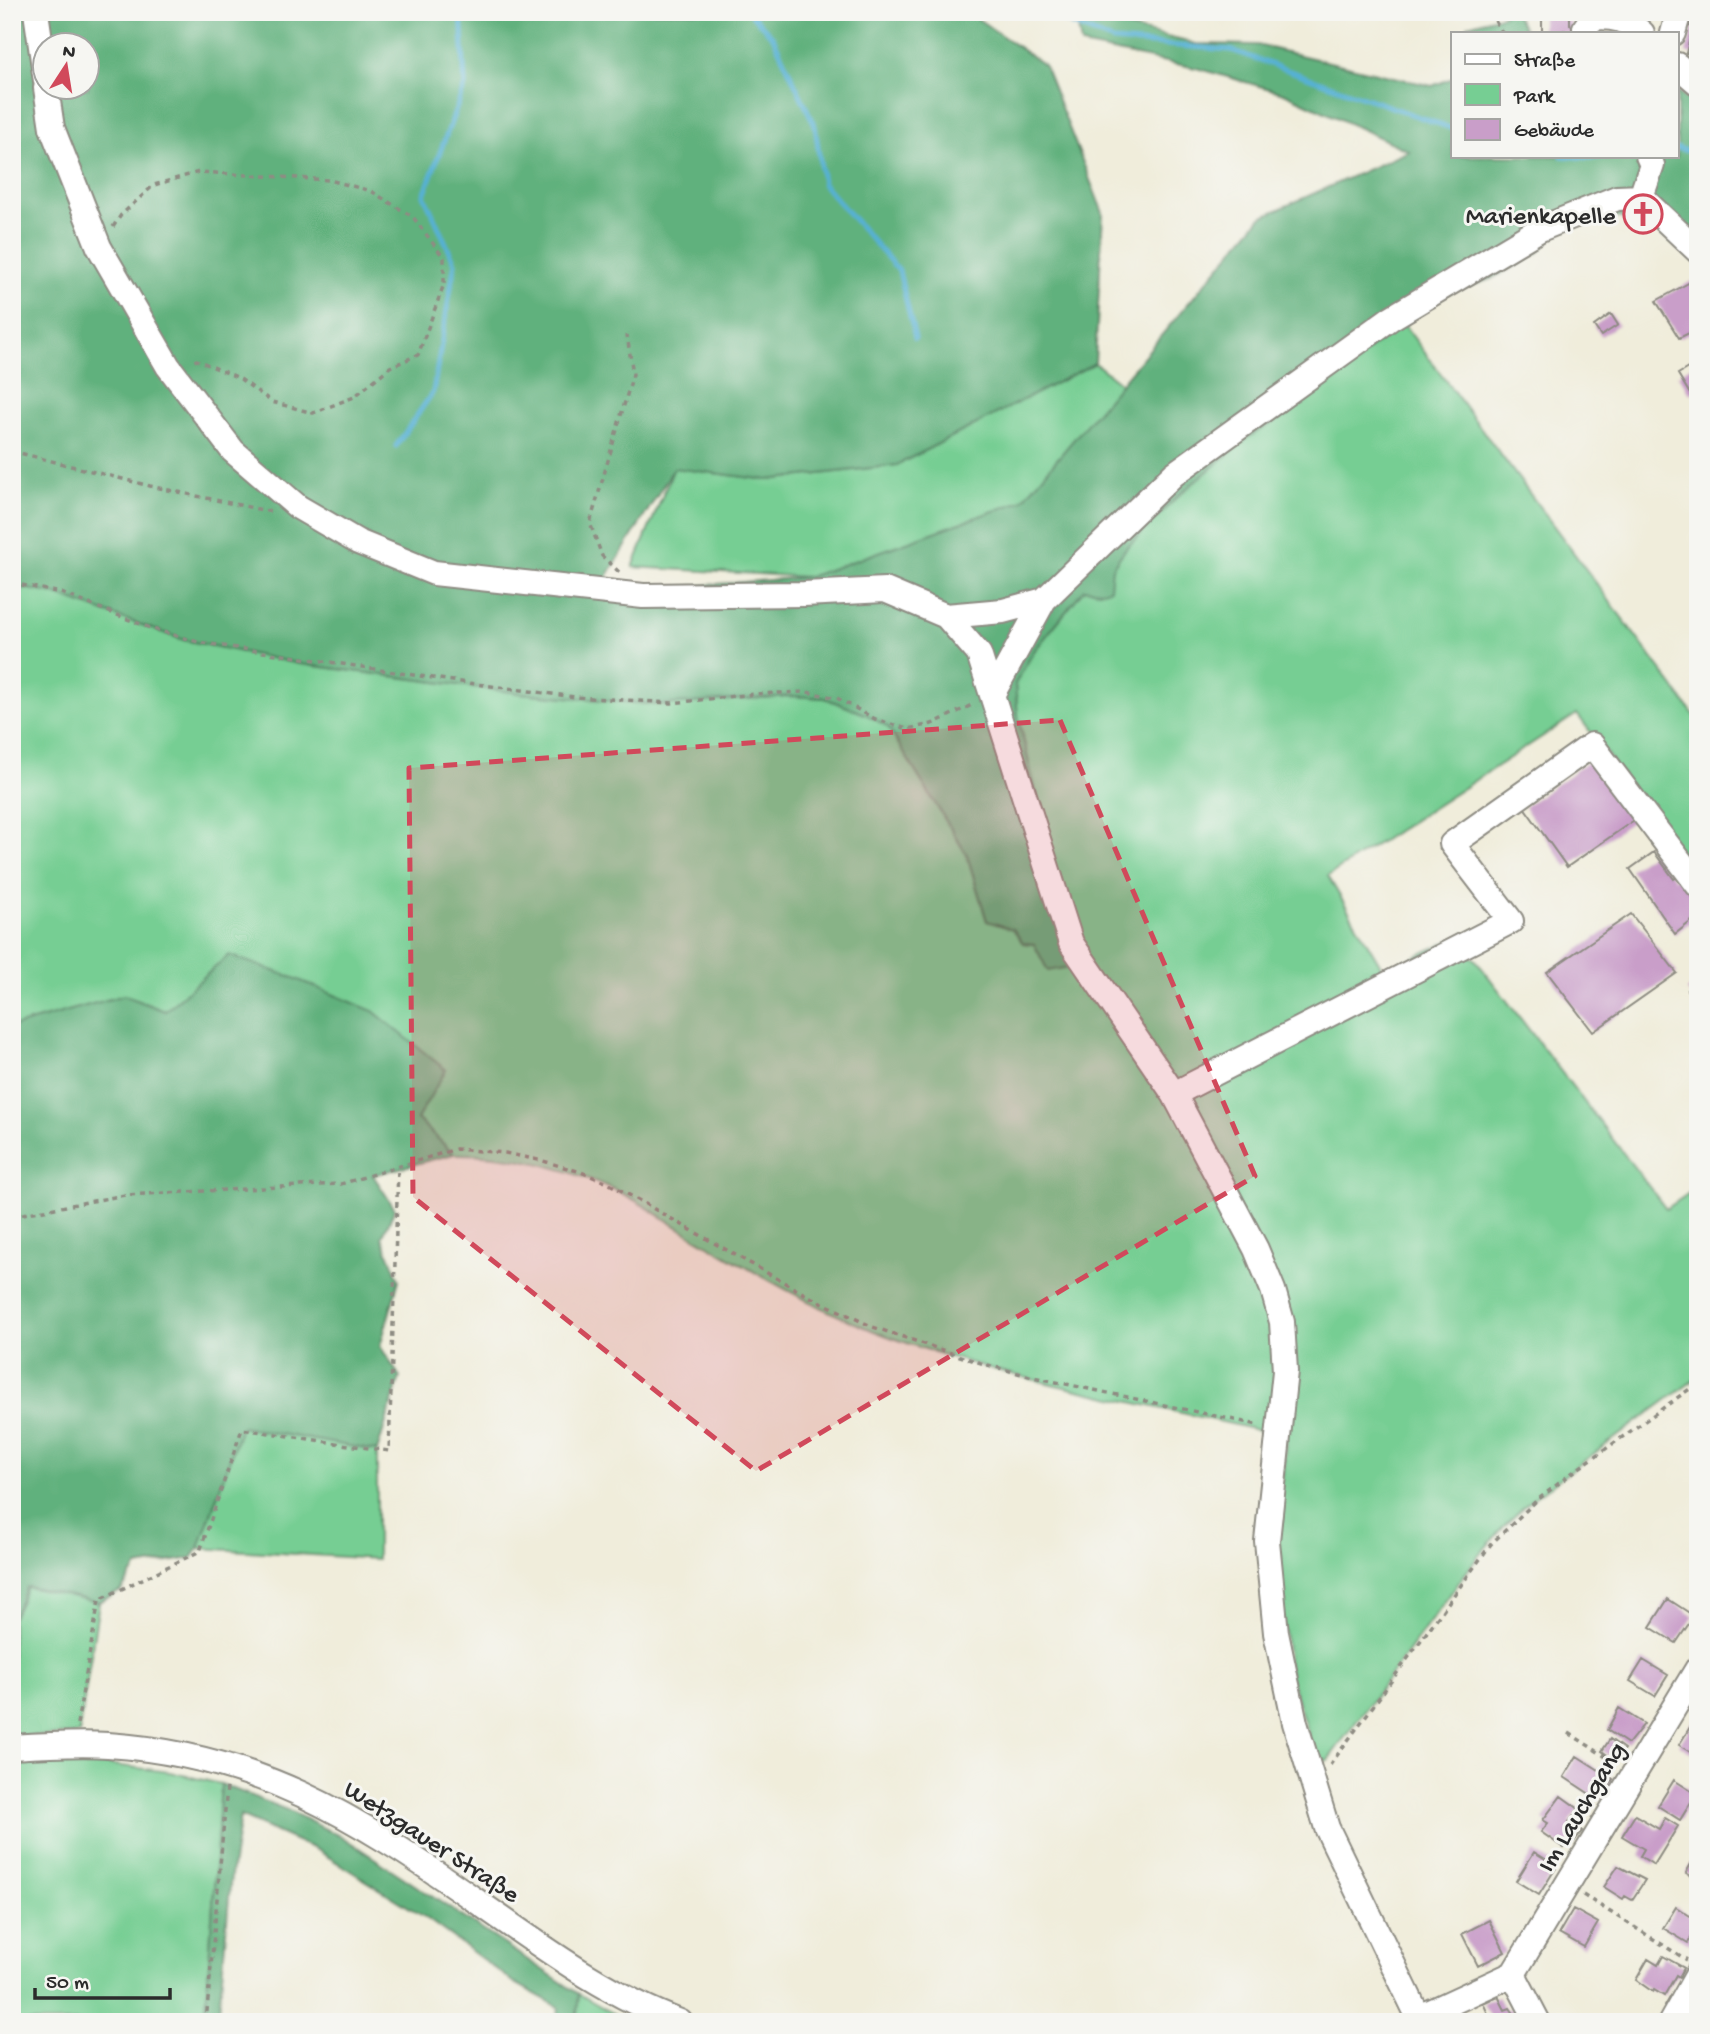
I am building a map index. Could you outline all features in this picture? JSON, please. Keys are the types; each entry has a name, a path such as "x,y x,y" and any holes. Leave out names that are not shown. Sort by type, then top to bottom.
{"street":[{"path":"36,12 39,32"},
{"path":"1673,32 1679,12"},
{"path":"1586,32 1585,29 1592,18 1606,16 1631,23 1641,32"},
{"path":"1678,66 1698,83"},
{"path":"49,102 52,128 99,247 168,366 233,451 298,507 358,542 434,573 643,596 885,590 946,616 979,654 1071,943 1174,1094 1256,1249 1273,1290 1282,1322 1285,1371 1267,1541 1276,1633 1295,1723 1327,1828 1421,2020 1513,1974 1538,2022"},
{"path":"1641,197 1650,159"},
{"path":"992,695 1044,600 1174,474 1391,318 1540,229 1617,198 1641,197 1698,251"},
{"path":"946,616 1003,611 1044,600"},
{"path":"1174,1094 1511,921 1451,844 1592,745 1698,885"},
{"name":"Im Lauchgang","path":"1513,1974 1634,1774 1694,1682"},
{"name":"Wetzgauer Straße","path":"12,1747 73,1744 144,1748 186,1755 273,1780 316,1799 404,1850 582,1973 617,1993 680,2022"},
{"path":"1671,2022 1698,1974"}],"path":[{"path":"1490,12 1501,32"},
{"path":"99,247 121,215 154,185 199,172 329,180 371,191 413,217 444,258 444,284 418,355 390,368 354,397 313,413 272,402 239,378 197,360 168,366"},
{"path":"627,335 633,374 590,523 602,556 643,596"},
{"path":"12,450 150,486 271,512 298,507"},
{"path":"12,583 61,593 153,629 198,642 575,697 672,703 807,692 837,698 875,719 907,729 932,724 992,695"},
{"path":"12,1216 125,1195 341,1184 456,1149 505,1153 581,1172 608,1183 808,1296 873,1327 1033,1377 1280,1430"},
{"path":"73,1744 99,1600 200,1551 242,1429 389,1451 398,1167"},
{"path":"1312,1778 1326,1770 1492,1544 1536,1501 1698,1383"},
{"path":"1569,1733 1634,1774"},
{"path":"206,2022 229,1766"},
{"path":"1567,1885 1698,1967"}],"highlighted area":[{"path":"1060,720 1255,1176 756,1471 413,1197 409,768"}],"green space":[{"path":"12,12 968,12 1044,65 1103,213 1095,363 897,465 768,480 674,468 597,593 809,577 1022,501 1261,217 1409,151 1284,93 1196,68 1081,45 1078,27 1097,20 1196,44 1257,45 1432,86 1451,79 1451,158 1678,158 1678,92 1698,107 1698,228 1626,227 1624,218 1608,217 1559,228 1538,253 1491,279 1432,298 1333,379 1310,388 1292,411 1247,438 1179,495 1126,548 1112,568 1110,589 1084,589 1034,651 1015,684 1018,716 1071,943 1070,967 1048,971 1034,944 1023,943 1013,929 987,921 967,855 888,727 865,714 825,698 792,696 660,705 519,693 300,664 184,640 51,593 12,586"},
{"path":"1504,12 1514,12 1526,32 1470,32 1468,25 1504,15"},
{"path":"1402,322 1698,720 1698,877 1577,714 1328,876 1384,971 1449,941 1475,959 1666,1209 1698,1187 1698,1377 1531,1500 1506,1524 1480,1554 1328,1760 1317,1763 1290,1677 1275,1553 1286,1439 1249,1428 1012,1374 919,1347 849,1321 802,1298 677,1227 632,1198 594,1181 515,1159 454,1154 417,1119 445,1070 373,1011 165,1011 124,995 12,1027 12,586 51,593 184,640 300,664 519,693 660,705 792,696 825,698 865,714 888,727 967,855 987,921 1013,929 1023,943 1034,944 1070,968 1071,943 1018,716 1015,684 1034,651 1084,589 1102,591 1112,568 1126,548 1179,495 1247,438 1292,411 1310,388 1333,379"},
{"path":"1095,363 1121,384 1022,501 809,577 633,567 674,468 768,480 897,465"},
{"path":"229,955 294,978 373,1011 446,1070 417,1119 454,1154 373,1175 395,1209 382,1237 399,1280 380,1346 400,1377 377,1451 241,1427 199,1548 192,1558 137,1567 121,1591 99,1602 27,1587 12,1619 12,1027 124,995 165,1011"},
{"path":"241,1427 377,1451 377,1559 199,1548"},
{"path":"27,1586 99,1602 79,1734 12,1737 12,1619"},
{"path":"105,1764 170,1772 221,1784 205,2022 12,2022 12,1765"},
{"path":"221,1784 287,1810 344,1838 579,1994 576,2022 557,2022 559,2007 515,1983 426,1918 317,1850 240,1816 231,1875 218,2022 205,2022"},
{"path":"579,1994 628,2022 576,2022"}],"building":[{"path":"1542,12 1570,12 1570,25 1575,32 1542,32"},
{"path":"1692,15 1698,17 1698,56 1686,53 1693,27 1689,26"},
{"name":"Marienkapelle","path":"1636,205 1653,220 1645,223 1632,219"},
{"path":"1692,281 1698,292 1698,314 1695,315 1698,320 1698,338 1693,341 1689,333 1679,338 1656,301"},
{"path":"1611,314 1618,325 1601,336 1594,326"},
{"path":"1698,362 1698,389 1690,394 1678,374"},
{"path":"1592,759 1637,818 1567,867 1524,807"},
{"path":"1654,852 1674,879 1681,874 1698,896 1698,916 1675,934 1630,869"},
{"path":"1631,914 1677,973 1593,1032 1547,972"},
{"path":"1698,982 1698,1006 1687,990"},
{"path":"1668,1599 1694,1616 1676,1643 1650,1627"},
{"path":"1643,1660 1668,1675 1655,1696 1630,1681"},
{"path":"1619,1708 1644,1724 1628,1744 1607,1730"},
{"path":"1698,1714 1698,1757 1679,1745"},
{"path":"1610,1739 1624,1749 1615,1761 1602,1751"},
{"path":"1577,1756 1613,1779 1599,1800 1564,1777"},
{"path":"1674,1780 1696,1794 1680,1820 1658,1806"},
{"path":"1561,1796 1579,1809 1569,1822 1582,1831 1572,1844 1569,1841 1564,1848 1541,1832 1548,1823 1543,1820"},
{"path":"1635,1815 1659,1829 1665,1818 1678,1826 1654,1865 1640,1856 1644,1849 1622,1836"},
{"path":"1698,1851 1698,1880 1686,1873"},
{"path":"1534,1852 1557,1866 1539,1895 1516,1881"},
{"path":"1618,1866 1645,1880 1632,1900 1625,1896 1623,1899 1604,1887"},
{"path":"1676,1907 1698,1921 1698,1927 1688,1943 1663,1928"},
{"path":"1573,1909 1598,1923 1584,1947 1559,1933"},
{"path":"1489,1920 1505,1952 1478,1966 1462,1934"},
{"path":"1663,1956 1684,1968 1679,1977 1676,1975 1664,1996 1636,1980 1648,1959 1658,1965"},
{"path":"1498,1996 1505,2010 1510,2008 1520,2022 1490,2022 1483,2003"}],"waterway":[{"path":"396,446 433,392 455,263 424,195 465,85 461,12"},
{"path":"749,12 773,37 815,126 823,184 899,271 915,338"},
{"path":"1042,12 1113,41 1231,50 1451,128"},
{"path":"1678,148 1698,154"}],"place":[{"name":"Marienkapelle","path":"1643,214"}]}
